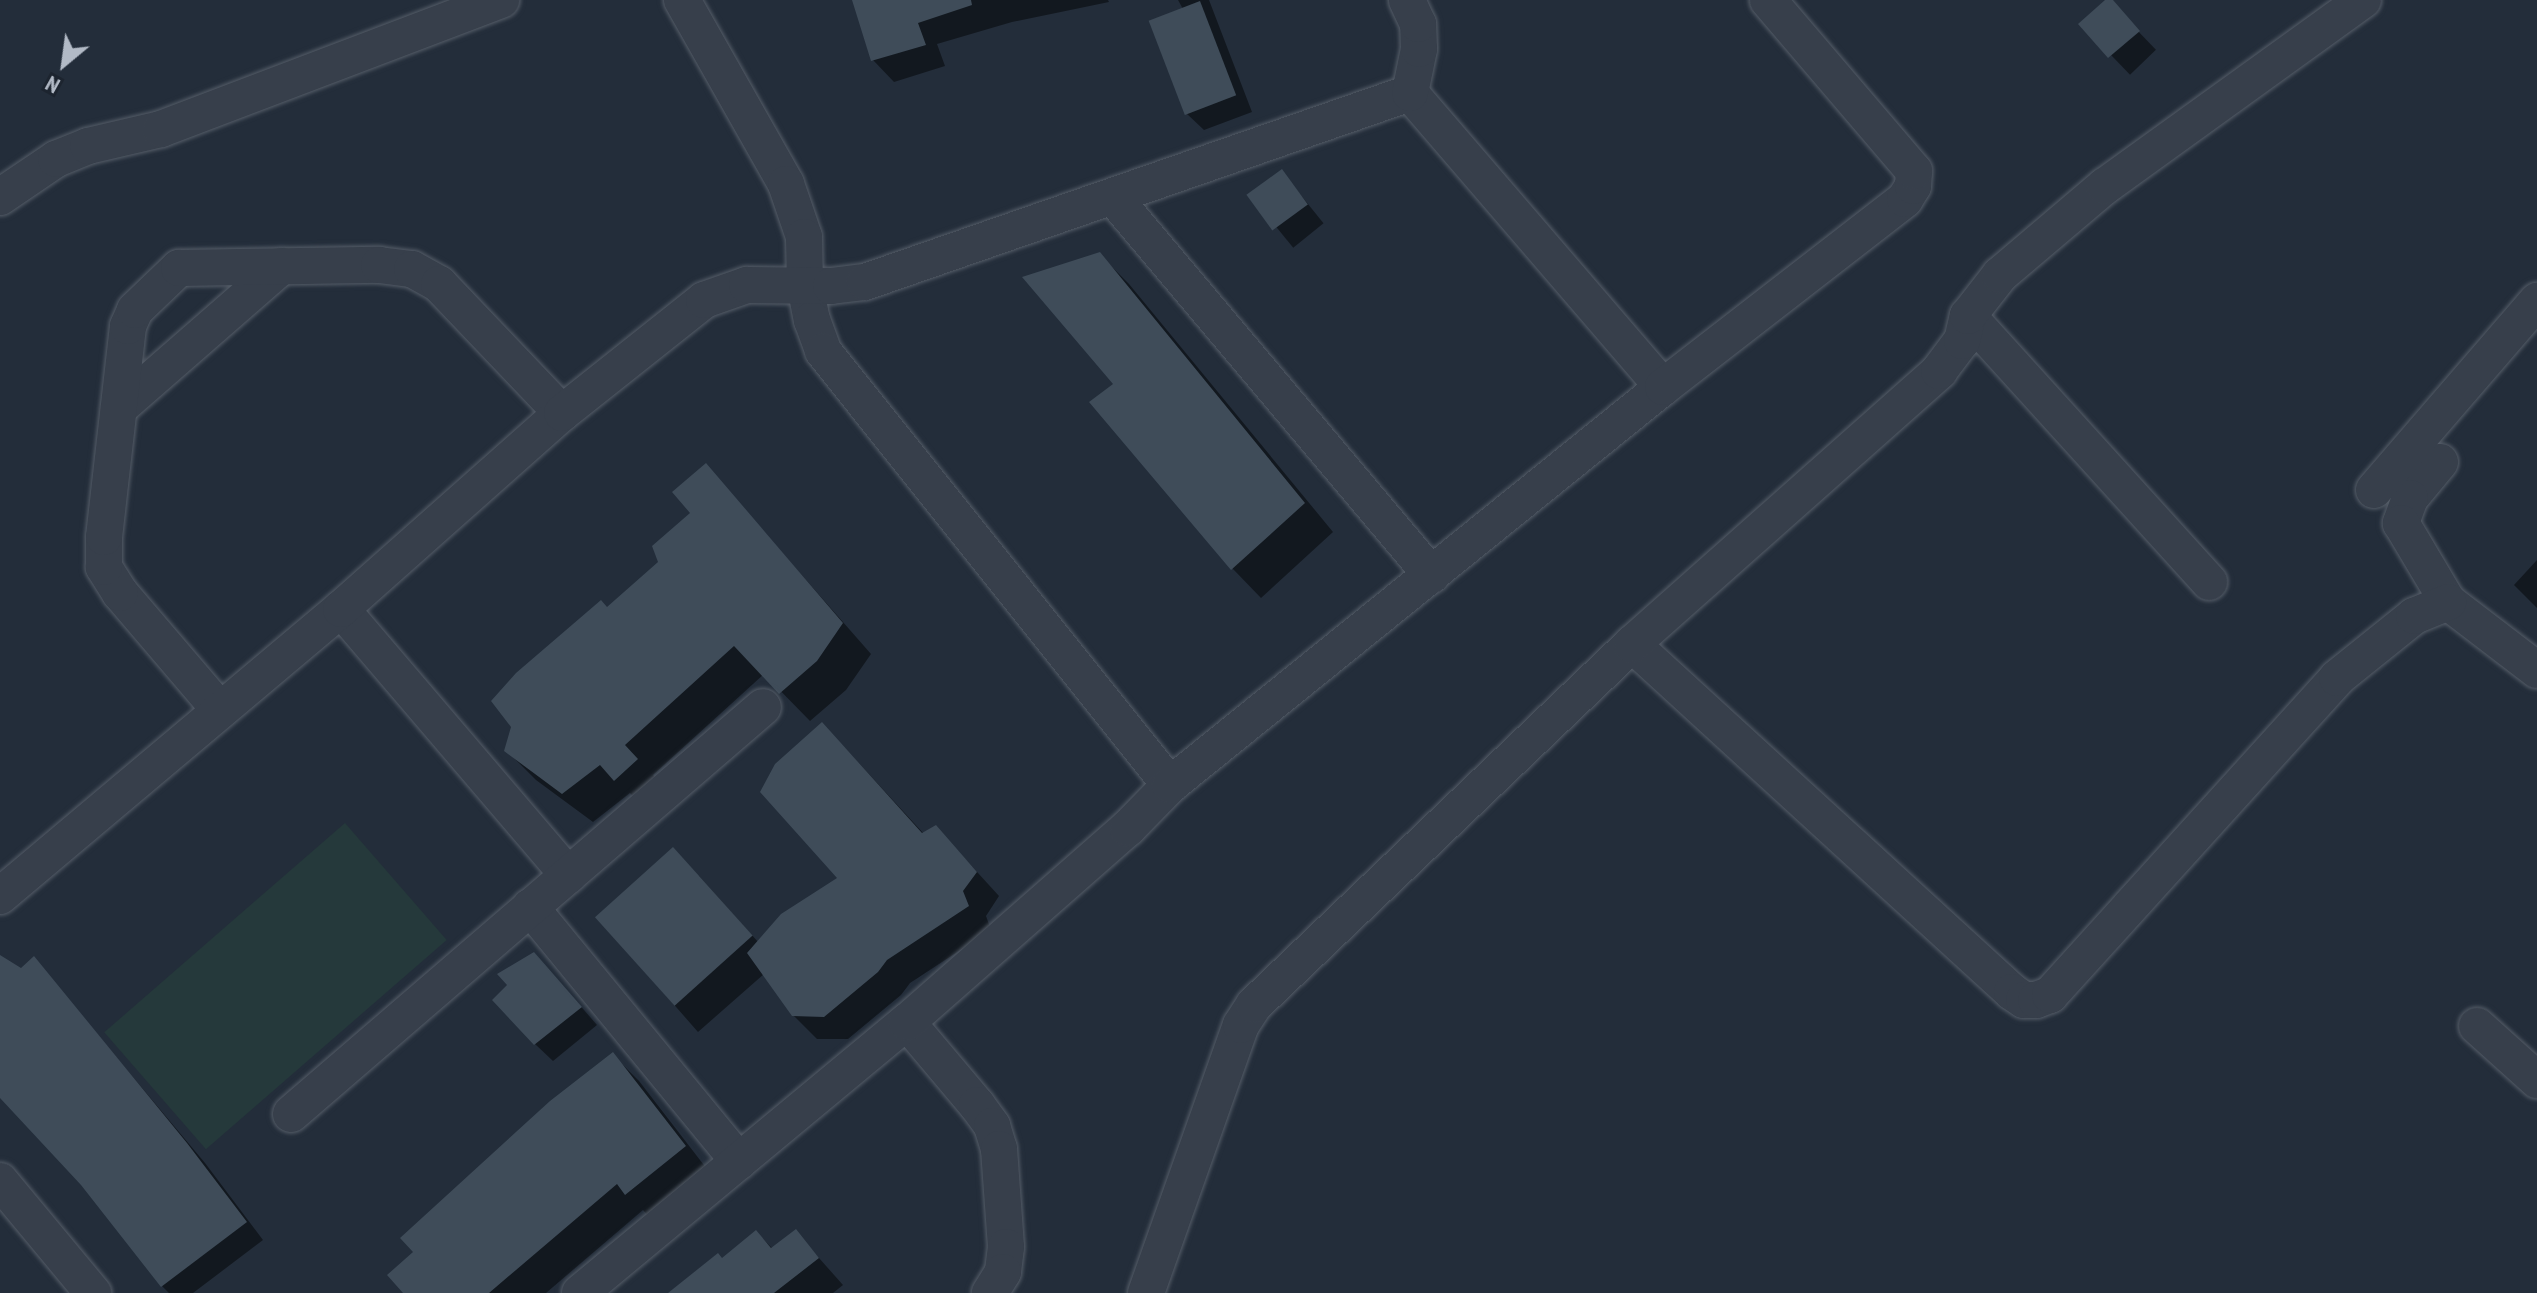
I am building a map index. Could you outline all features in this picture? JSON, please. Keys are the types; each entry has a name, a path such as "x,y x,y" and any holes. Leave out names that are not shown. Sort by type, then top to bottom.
{"street":[{"path":"0,197 56,159 88,146 161,129 501,0"},
{"path":"682,0 786,184 804,237 805,285 812,320 823,351 1170,785"},
{"path":"1407,0 1418,24 1419,49 1410,93"},
{"path":"580,1293 907,1022 1128,828 1170,785 1663,387 1905,199 1913,186 1914,171 1768,0"},
{"path":"1146,1293 1241,1025 1254,1005 1632,644 1939,371 1962,341 1968,316 2000,275 2105,186 2363,0"},
{"path":"0,896 341,609 562,413 704,300 747,285 865,282 1410,93"},
{"path":"1410,93 1663,387"},
{"path":"1114,198 1432,575"},
{"path":"220,710 120,593 104,567 104,537 131,318 135,310 179,268 379,265 412,269 439,284 562,413"},
{"path":"119,408 282,266"},
{"path":"2374,490 2537,301"},
{"path":"1968,316 2209,582"},
{"path":"2440,462 2410,498 2401,523 2448,602 2537,670"},
{"path":"1632,644 2012,992 2024,1000 2036,1000 2050,995 2337,678 2414,616 2448,602"},
{"path":"341,609 568,875"},
{"path":"291,1114 763,707"},
{"path":"530,907 739,1161"},
{"path":"907,1022 992,1126 999,1149 1006,1247 1003,1272 990,1293"},
{"path":"2477,1026 2533,1069"},
{"path":"0,1181 93,1293"}],"green space":[{"path":"345,823 447,940 206,1149 104,1032"}],"building":[{"path":"852,0 971,0 972,5 918,23 926,45 871,61"},
{"path":"2105,0 2113,0 2140,31 2108,58 2078,24"},
{"path":"1200,1 1236,95 1185,115 1149,21"},
{"path":"1282,169 1308,205 1272,230 1246,195"},
{"path":"1100,252 1305,503 1231,570 1089,402 1113,384 1022,277"},
{"path":"706,463 843,623 817,661 779,694 734,646 625,745 638,759 614,781 600,765 562,794 504,751 511,727 491,701 516,673 601,600 607,607 658,562 652,546 690,513 672,492"},
{"path":"822,722 922,833 936,825 977,872 963,891 969,906 887,960 878,972 824,1017 792,1016 747,953 781,914 837,878 760,792 775,764"},
{"path":"673,847 753,935 675,1006 595,917"},
{"path":"534,952 582,1007 534,1045 492,1000 507,985 497,974"},
{"path":"0,955 21,968 34,956 187,1143 247,1222 161,1287 81,1185 0,1098"},
{"path":"613,1052 686,1146 625,1195 617,1184 489,1293 403,1293 387,1275 413,1252 400,1238 550,1101"},
{"path":"796,1229 819,1258 774,1293 668,1293 718,1253 722,1258 756,1230 771,1248"}]}
